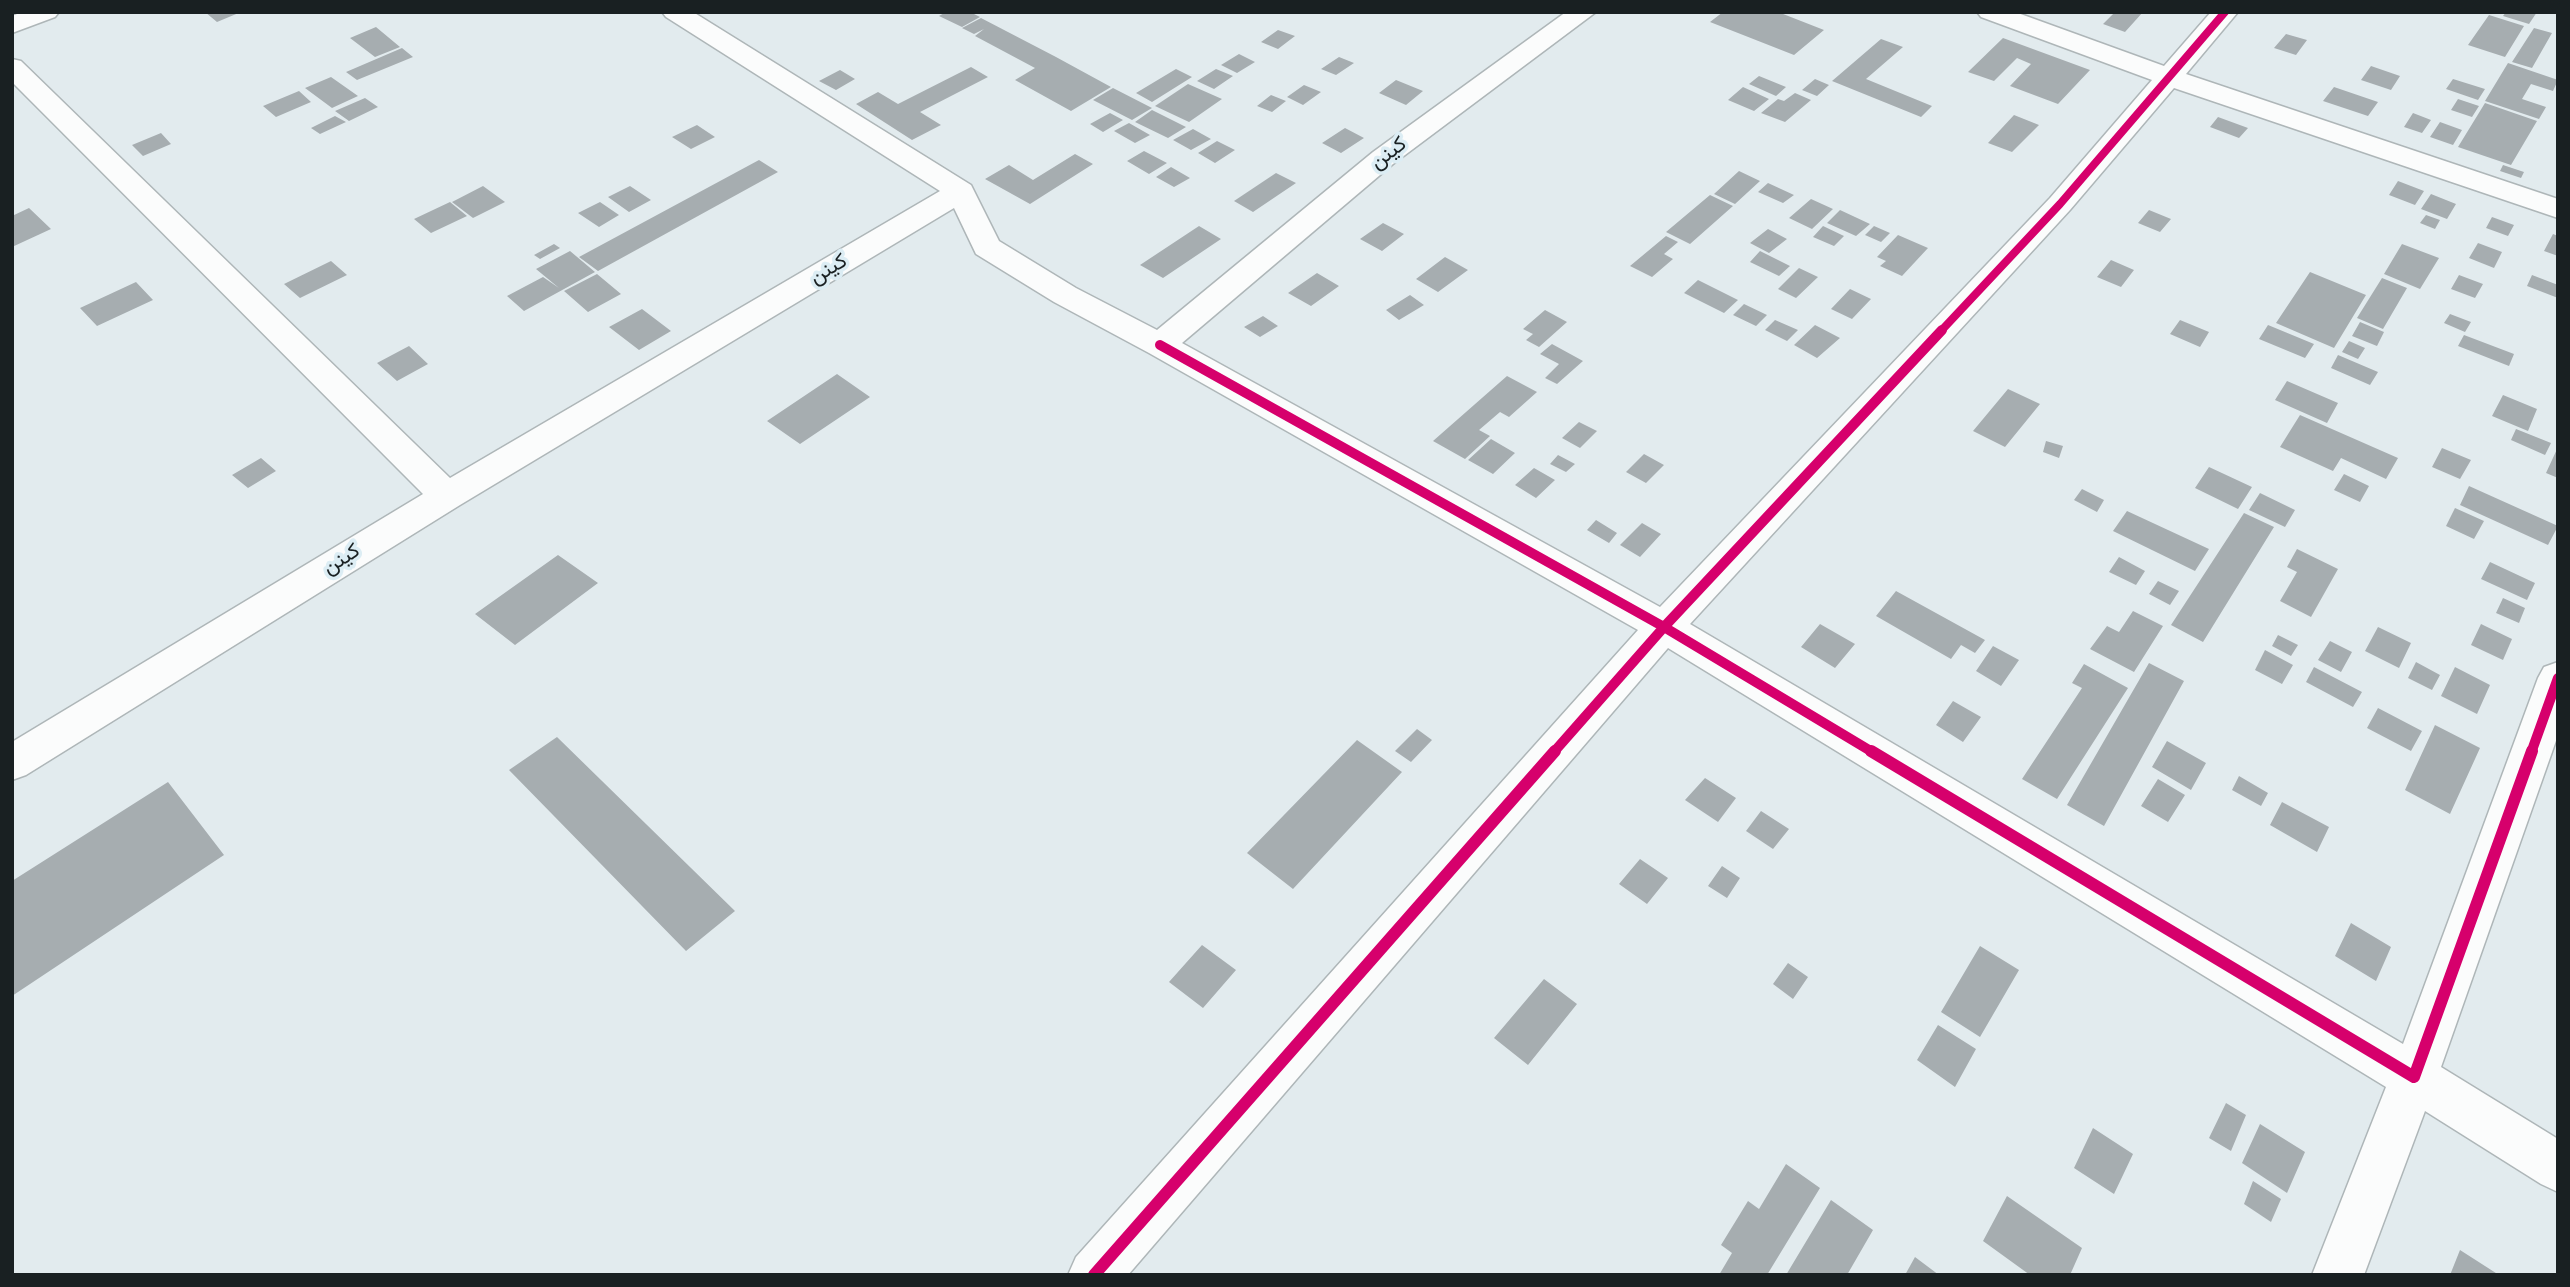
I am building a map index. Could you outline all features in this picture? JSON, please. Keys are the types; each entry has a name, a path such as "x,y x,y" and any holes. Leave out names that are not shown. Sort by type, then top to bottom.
{"street":[{"path":"12,25 46,12"},
{"path":"675,12 961,191 988,247 1066,295 1664,627 2414,1077 2558,1167"},
{"name":"كينن","path":"1160,345 1382,158 1583,12"},
{"path":"1990,12 2168,77 2558,208"},
{"path":"1094,1275 1664,627 2060,204 2225,12"},
{"path":"12,67 447,496"},
{"name":"كينن","path":"12,763 447,496 961,191"},
{"path":"2337,1275 2414,1077 2558,678"}],"building":[{"path":"205,12 241,12 217,22"},
{"path":"946,12 970,12 980,17 962,27 939,16"},
{"path":"1723,12 1778,12 1824,30 1794,55 1710,22"},
{"path":"2115,12 2143,12 2125,32 2103,24"},
{"path":"2506,12 2537,12 2529,24 2503,16"},
{"path":"2489,15 2524,26 2505,57 2468,45"},
{"path":"981,18 1111,87 1071,111 1015,80 1035,68 975,36 984,29 974,34 962,28"},
{"path":"376,27 400,47 375,57 350,38"},
{"path":"2534,28 2552,33 2532,68 2512,62"},
{"path":"1278,30 1295,36 1278,49 1261,42"},
{"path":"2286,34 2307,40 2296,55 2274,48"},
{"path":"2003,38 2090,70 2058,104 2010,86 2031,64 2017,58 1994,81 1968,72"},
{"path":"1881,39 1903,47 1866,79 1932,106 1921,117 1832,81"},
{"path":"402,48 413,57 357,80 346,72"},
{"path":"1239,54 1255,62 1237,73 1221,65"},
{"path":"1339,57 1354,63 1336,75 1321,69"},
{"path":"2508,63 2558,80 2553,91 2531,84 2522,99 2546,107 2539,119 2485,101"},
{"path":"2371,66 2400,76 2391,90 2361,80"},
{"path":"971,67 988,77 920,112 941,125 912,140 856,104 878,92 898,104"},
{"path":"1176,69 1192,77 1152,102 1136,93"},
{"path":"1216,69 1233,76 1214,89 1197,81"},
{"path":"840,70 855,79 836,90 819,81"},
{"path":"1759,76 1786,87 1776,96 1749,84"},
{"path":"331,77 358,96 332,108 305,88"},
{"path":"1815,79 1829,85 1817,96 1802,90"},
{"path":"2453,79 2485,89 2478,100 2446,89"},
{"path":"1396,80 1423,91 1406,105 1379,93"},
{"path":"1188,84 1222,99 1189,122 1155,106"},
{"path":"1304,85 1321,92 1303,105 1287,97"},
{"path":"1743,87 1769,99 1754,111 1728,100"},
{"path":"2334,87 2378,102 2368,116 2323,101"},
{"path":"1113,88 1152,108 1132,120 1093,100"},
{"path":"299,91 311,102 276,117 263,106"},
{"path":"1795,93 1811,100 1785,122 1761,113 1778,99 1784,101"},
{"path":"1271,95 1286,101 1272,112 1257,106"},
{"path":"365,98 378,107 349,121 335,111"},
{"path":"2458,99 2479,106 2472,117 2451,110"},
{"path":"2485,103 2537,121 2511,165 2458,147"},
{"path":"1152,110 1186,127 1168,138 1135,122"},
{"path":"1110,113 1123,120 1103,132 1090,124"},
{"path":"2413,113 2431,120 2422,133 2404,127"},
{"path":"2014,115 2039,125 2012,152 1988,143"},
{"path":"335,116 346,122 320,134 311,128"},
{"path":"2218,117 2248,128 2239,138 2210,127"},
{"path":"2440,122 2462,130 2453,145 2430,137"},
{"path":"1129,123 1150,135 1135,143 1114,131"},
{"path":"697,125 715,137 691,149 672,137"},
{"path":"1345,128 1364,138 1341,153 1322,143"},
{"path":"1193,129 1211,139 1191,150 1173,140"},
{"path":"161,133 171,144 143,156 132,145"},
{"path":"1217,141 1235,150 1215,163 1198,153"},
{"path":"1144,151 1167,163 1149,174 1127,161"},
{"path":"1075,154 1093,164 1030,204 985,179 1009,165 1033,180"},
{"path":"759,160 778,172 598,271 579,257"},
{"path":"2503,165 2524,172 2521,178 2500,171"},
{"path":"1171,167 1190,178 1174,187 1156,177"},
{"path":"1739,171 1760,181 1735,204 1714,194"},
{"path":"1276,173 1296,183 1253,212 1234,201"},
{"path":"2398,181 2424,191 2415,205 2389,195"},
{"path":"1768,183 1794,195 1783,203 1758,192"},
{"path":"483,186 505,202 473,218 452,202"},
{"path":"630,186 651,200 629,212 608,197"},
{"path":"2431,194 2456,204 2447,219 2421,209"},
{"path":"1710,195 1733,206 1690,244 1666,232"},
{"path":"1811,199 1833,209 1812,229 1789,218"},
{"path":"450,202 467,216 431,233 414,219"},
{"path":"600,202 619,215 599,227 578,213"},
{"path":"29,208 51,229 12,247 12,216"},
{"path":"1840,210 1870,224 1856,236 1827,223"},
{"path":"2149,210 2171,219 2160,232 2138,223"},
{"path":"2426,215 2440,220 2435,229 2420,223"},
{"path":"2492,217 2514,225 2508,236 2486,228"},
{"path":"1383,223 1404,234 1382,251 1360,239"},
{"path":"1199,226 1221,239 1163,278 1140,265"},
{"path":"1823,226 1844,236 1834,246 1813,237"},
{"path":"1874,226 1890,233 1881,242 1865,235"},
{"path":"1768,229 1787,239 1769,253 1750,243"},
{"path":"2553,234 2558,236 2558,256 2544,251"},
{"path":"1898,235 1928,248 1902,276 1880,266 1886,261 1877,257"},
{"path":"1666,236 1678,242 1664,254 1673,259 1652,277 1630,266"},
{"path":"2478,243 2502,252 2494,268 2469,258"},
{"path":"554,244 560,248 540,259 534,255"},
{"path":"2402,244 2439,258 2420,289 2384,274"},
{"path":"570,251 595,272 524,311 507,296 543,277 559,288 536,269"},
{"path":"1760,251 1790,266 1779,276 1750,262"},
{"path":"1445,257 1468,270 1438,292 1416,279"},
{"path":"2111,260 2134,270 2121,287 2097,277"},
{"path":"331,261 347,275 300,298 284,284"},
{"path":"1799,268 1818,277 1796,298 1778,289"},
{"path":"2310,272 2366,295 2334,348 2276,323"},
{"path":"1317,273 1339,286 1311,306 1288,293"},
{"path":"597,274 621,294 588,312 564,291"},
{"path":"2459,275 2483,284 2475,298 2451,289"},
{"path":"2532,275 2558,285 2558,298 2527,286"},
{"path":"2382,278 2407,288 2383,329 2357,318"},
{"path":"1698,280 1738,300 1724,313 1684,293"},
{"path":"136,282 153,300 97,326 80,308"},
{"path":"1850,289 1871,299 1852,319 1831,309"},
{"path":"1410,295 1424,305 1399,320 1386,310"},
{"path":"1744,304 1767,315 1756,326 1733,315"},
{"path":"642,309 671,331 639,350 609,327"},
{"path":"1545,310 1567,322 1539,347 1526,340 1533,334 1523,329"},
{"path":"2450,314 2471,322 2465,332 2444,323"},
{"path":"1263,316 1278,326 1260,337 1244,327"},
{"path":"1775,320 1798,330 1787,341 1765,330"},
{"path":"2180,320 2209,332 2200,347 2170,334"},
{"path":"2360,322 2384,332 2377,346 2352,336"},
{"path":"1815,325 1840,338 1817,358 1794,345"},
{"path":"2268,325 2314,344 2305,358 2259,339"},
{"path":"2464,335 2514,354 2509,366 2458,346"},
{"path":"2349,341 2365,348 2358,359 2342,352"},
{"path":"1552,344 1583,361 1557,384 1545,378 1559,364 1540,354"},
{"path":"409,346 428,364 397,381 377,363"},
{"path":"2338,355 2378,372 2370,385 2331,368"},
{"path":"837,374 870,397 800,444 767,421"},
{"path":"1507,376 1537,392 1509,417 1500,412 1479,430 1490,436 1465,459 1433,441"},
{"path":"2287,381 2338,403 2327,423 2275,400"},
{"path":"2008,389 2040,404 2005,447 1973,431"},
{"path":"2503,395 2537,409 2528,431 2492,416"},
{"path":"2300,415 2398,458 2386,479 2341,458 2333,471 2280,447"},
{"path":"1579,422 1597,431 1580,448 1562,438"},
{"path":"2516,429 2551,443 2545,455 2511,440"},
{"path":"1491,439 1515,453 1493,474 1468,460"},
{"path":"2046,441 2063,446 2059,458 2043,452"},
{"path":"2558,447 2558,478 2546,473"},
{"path":"2442,448 2471,460 2460,479 2432,467"},
{"path":"1644,454 1664,465 1646,483 1626,472"},
{"path":"1558,455 1575,464 1566,472 1550,464"},
{"path":"261,458 276,471 248,488 232,475"},
{"path":"2209,467 2252,487 2238,509 2195,488"},
{"path":"1534,468 1555,480 1536,498 1515,485"},
{"path":"2344,474 2369,486 2360,502 2334,490"},
{"path":"2469,486 2558,526 2548,545 2460,505"},
{"path":"2082,489 2104,500 2097,512 2074,500"},
{"path":"2260,493 2295,510 2285,527 2249,510"},
{"path":"2455,508 2484,521 2474,539 2446,526"},
{"path":"2127,511 2209,549 2195,571 2113,531"},
{"path":"2244,513 2274,527 2203,642 2171,625"},
{"path":"1596,520 1617,533 1609,543 1587,530"},
{"path":"1642,523 1661,534 1640,557 1620,545"},
{"path":"2297,549 2338,569 2311,617 2280,601 2297,572 2287,567"},
{"path":"558,555 598,583 515,645 475,614"},
{"path":"2119,557 2145,571 2136,585 2109,572"},
{"path":"2490,562 2535,583 2527,600 2481,579"},
{"path":"2158,581 2179,591 2170,605 2149,594"},
{"path":"1896,591 1985,640 1975,653 1961,645 1951,659 1876,616"},
{"path":"2503,598 2525,608 2519,623 2496,613"},
{"path":"2133,611 2163,626 2134,672 2090,649 2107,626 2119,632"},
{"path":"1820,624 1855,644 1835,668 1801,647"},
{"path":"2481,624 2512,639 2503,660 2471,645"},
{"path":"2378,627 2411,643 2399,668 2365,651"},
{"path":"2278,635 2298,645 2291,656 2272,646"},
{"path":"2330,641 2352,652 2341,672 2318,660"},
{"path":"1993,646 2019,660 2001,686 1976,671"},
{"path":"2265,650 2293,665 2282,684 2255,670"},
{"path":"2416,662 2440,675 2432,690 2408,678"},
{"path":"2149,663 2184,681 2104,826 2067,805"},
{"path":"2084,664 2128,688 2057,799 2022,779 2082,688 2072,683"},
{"path":"2314,667 2362,692 2353,707 2306,682"},
{"path":"2455,667 2490,685 2477,714 2441,696"},
{"path":"1953,701 1981,717 1963,742 1936,725"},
{"path":"2378,708 2422,731 2411,751 2367,728"},
{"path":"2435,725 2480,748 2450,814 2405,790"},
{"path":"1417,729 1432,740 1411,762 1395,751"},
{"path":"557,737 735,911 686,951 509,770"},
{"path":"1357,740 1402,772 1293,889 1247,853"},
{"path":"2167,741 2206,763 2191,790 2152,767"},
{"path":"2239,776 2268,793 2261,806 2232,790"},
{"path":"1705,778 1736,798 1718,822 1685,800"},
{"path":"2158,779 2185,795 2168,822 2141,806"},
{"path":"168,782 224,855 12,996 12,881"},
{"path":"2282,802 2329,827 2317,852 2270,825"},
{"path":"1761,811 1789,829 1773,849 1746,831"},
{"path":"1640,859 1668,878 1647,904 1619,884"},
{"path":"1722,866 1740,878 1727,898 1708,886"},
{"path":"2351,923 2391,947 2376,981 2335,956"},
{"path":"1202,945 1236,970 1203,1008 1169,982"},
{"path":"1980,946 2019,970 1980,1037 1941,1012"},
{"path":"1788,963 1808,977 1793,999 1773,984"},
{"path":"1544,979 1577,1004 1528,1065 1494,1038"},
{"path":"1938,1025 1976,1049 1955,1087 1917,1060"},
{"path":"2226,1103 2246,1115 2231,1151 2209,1138"},
{"path":"2260,1124 2305,1152 2287,1193 2242,1163"},
{"path":"2093,1128 2133,1154 2114,1194 2074,1168"},
{"path":"1786,1164 1820,1188 1767,1275 1719,1275 1732,1253 1721,1245 1748,1201 1759,1209"},
{"path":"2253,1181 2281,1199 2271,1222 2244,1204"},
{"path":"2007,1196 2082,1248 2070,1275 2030,1275 1983,1241"},
{"path":"1831,1200 1873,1230 1847,1275 1786,1275"},
{"path":"2460,1250 2499,1275 2450,1275"},
{"path":"1915,1257 1939,1275 1905,1275"}],"cycle path":[{"path":"1094,1275 1664,627 2060,204 2225,12"},
{"path":"1160,345 1664,627 2414,1077 2558,678"}]}
